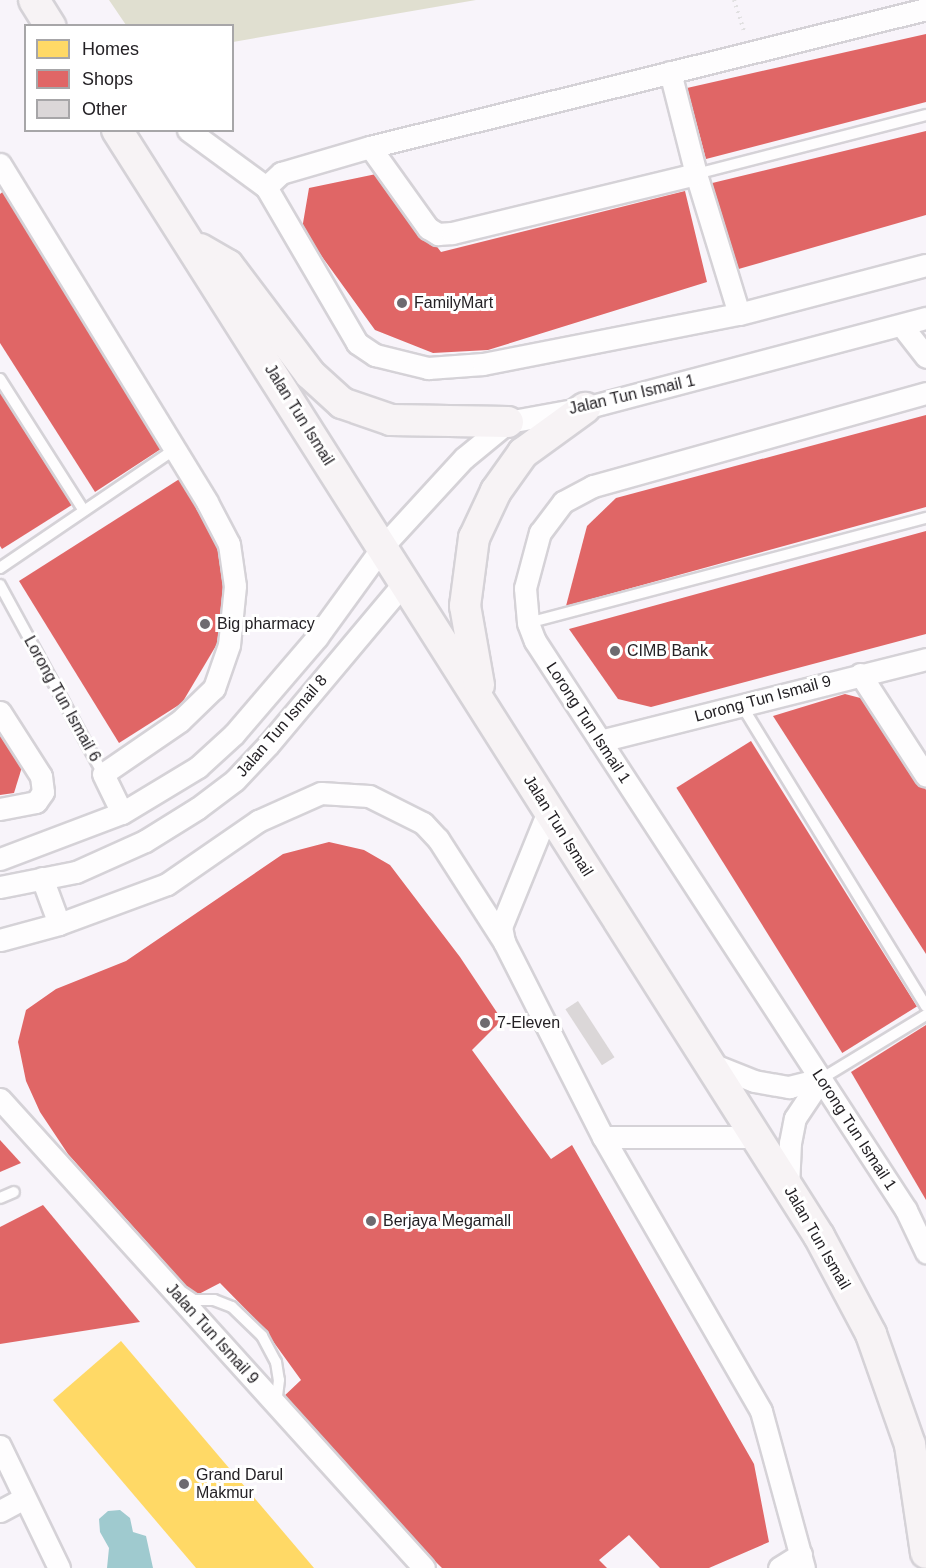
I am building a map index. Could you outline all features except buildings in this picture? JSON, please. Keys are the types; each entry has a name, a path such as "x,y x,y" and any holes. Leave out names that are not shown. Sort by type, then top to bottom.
{"main road":[{"path":"34,0 49,24"},
{"name":"Jalan Tun Ismail","path":"118,132 383,546 488,717 788,1188 871,1334 910,1444 926,1553"},
{"path":"189,243 228,265 304,367 342,403 391,420 508,422"},
{"path":"488,717 476,675 465,606 474,538 496,491 523,453 585,408"}],"street":[{"path":"266,187 281,173 370,147 926,9"},
{"path":"670,72 696,174 739,314"},
{"path":"191,132 266,187 357,343 375,355 428,368 483,364 739,314 926,265"},
{"path":"370,147 428,228 438,234 696,174"},
{"path":"0,164 175,449 229,544 235,586 229,645 214,688 180,721 103,774"},
{"name":"Jalan Tun Ismail 1","path":"383,546 464,458 508,422 585,408 926,318"},
{"path":"902,326 926,357"},
{"name":"Lorong Tun Ismail 1","path":"926,393 593,486 563,502 540,532 530,557 525,588 528,623 535,641 906,1210 926,1252"},
{"name":"Jalan Tun Ismail 8","path":"0,859 122,813 198,766 234,734 317,637 383,546"},
{"name":"Jalan Tun Ismail 8","path":"0,888 76,872 145,841 235,780 405,582"},
{"name":"Lorong Tun Ismail 9","path":"600,741 926,659"},
{"path":"860,674 926,776"},
{"path":"0,712 41,776 43,792 36,802 0,809"},
{"name":"Lorong Tun Ismail 6","path":"103,774 122,813"},
{"path":"0,940 59,924 167,884 281,808 336,791 369,796 423,823 438,839 504,942 603,1137 761,1411 802,1561 778,1568"},
{"path":"504,942 501,927 548,811"},
{"path":"42,878 59,924"},
{"path":"709,1063 754,1081 789,1087 821,1079"},
{"path":"788,1188 790,1143 795,1118 821,1079"},
{"name":"Jalan Tun Ismail 9","path":"0,1099 424,1568"},
{"path":"603,1137 756,1137"},
{"path":"0,1446 58,1568"},
{"path":"0,1510 24,1498"}],"lane":[{"path":"696,174 926,115"},
{"path":"0,379 84,512"},
{"path":"0,568 175,449"},
{"path":"528,623 926,518"},
{"name":"Lorong Tun Ismail 6","path":"0,585 103,774"},
{"path":"742,706 926,1006"},
{"path":"821,1079 926,1015"},
{"path":"0,1198 14,1192"},
{"path":"160,1276 194,1300 214,1300 232,1307 262,1336 277,1371 276,1404"}],"path":[{"path":"734,0 752,53"}],"shaded area":[{"path":"109,0 476,0 234,42 234,24 125,24"}],"water":[{"path":"120,1510 130,1518 133,1532 146,1536 153,1568 107,1568 109,1548 100,1532 99,1519 108,1511"}],"place":[{"name":"FamilyMart","path":"402,303"},
{"name":"Big pharmacy","path":"205,624"},
{"name":"CIMB Bank","path":"615,651"},
{"name":"7-Eleven","path":"485,1023"},
{"name":"Berjaya Megamall","path":"371,1221"},
{"name":"Grand Darul Makmur","path":"184,1484"}]}
